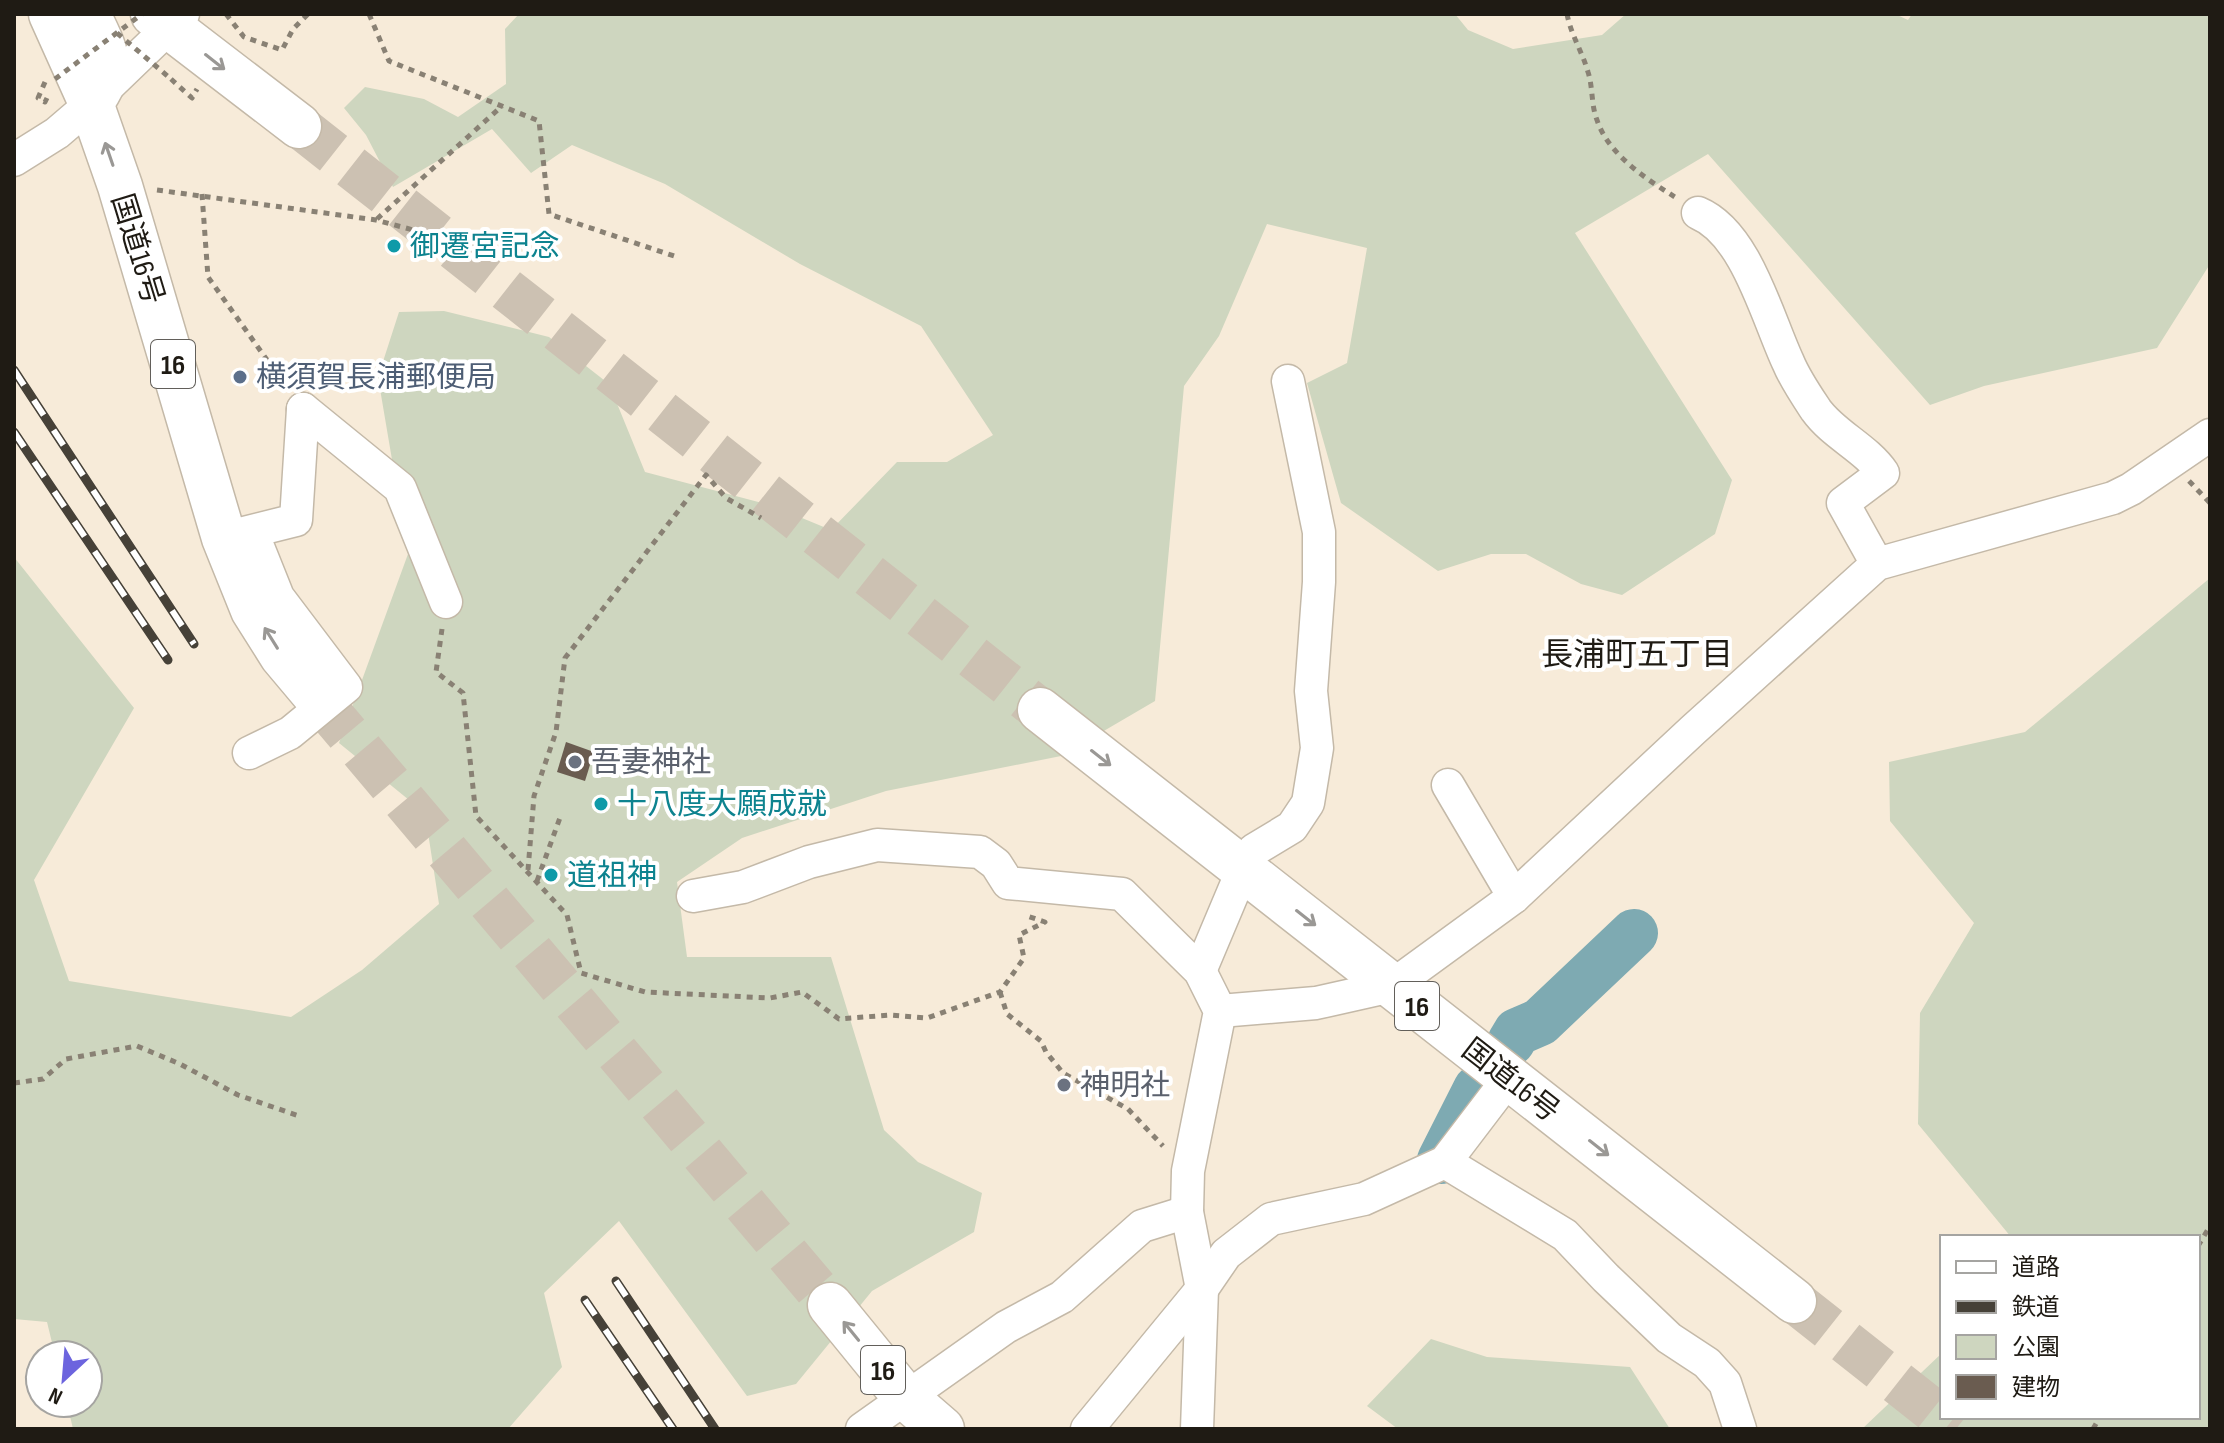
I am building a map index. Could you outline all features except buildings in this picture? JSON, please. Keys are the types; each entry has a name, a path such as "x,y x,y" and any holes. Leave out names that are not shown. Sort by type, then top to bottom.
{"highway":[{"name":"国道16号","path":"51,14 91,103 120,186 238,535 253,610 282,656 319,700"},
{"path":"91,103 106,79 107,55 142,19 299,126"},
{"name":"国道16号","path":"1040,710 1794,1301"},
{"name":"16","path":"830,1305 905,1397 942,1429"}],"street":[{"path":"14,160 57,133 91,103 142,19"},
{"path":"1698,213 1713,219 1730,237 1752,279 1789,366 1819,414 1875,461 1883,473 1843,503 1877,564"},
{"path":"1200,971 1254,850 1292,827 1308,803 1317,748 1311,691 1319,582 1319,532 1288,381"},
{"path":"249,753 290,733 346,687 278,597 238,535 296,520 303,409"},
{"path":"303,409 400,488 446,602"},
{"path":"1220,1011 1316,1003 1392,986 1514,897 1877,564 2113,498 2210,435"},
{"path":"1448,785 1514,897"},
{"path":"693,896 743,887 809,862 877,845 980,852 996,864 1008,883 1122,894 1200,971 1220,1011 1188,1171 1187,1212 1202,1289 1197,1429"},
{"path":"1087,1429 1202,1289 1226,1254 1271,1219 1364,1199 1445,1162 1509,1078"},
{"path":"1445,1162 1565,1235 1669,1338 1707,1363 1725,1383 1740,1429"},
{"path":"862,1429 1006,1327 1062,1297 1142,1226 1187,1212"}],"path":[{"path":"226,14 244,37 282,50 293,29 308,14"},
{"path":"369,14 389,61 539,121 549,214 674,256"},
{"path":"1567,14 1571,35 1588,72 1597,121 1620,157 1651,183 1698,213"},
{"path":"55,79 142,19 171,79"},
{"path":"376,220 502,106"},
{"path":"303,409 208,277 202,194 376,220 443,238"},
{"path":"528,870 534,796 556,732 565,658 706,475 726,498 761,518"},
{"path":"446,602 436,672 463,693 476,816 567,915 581,973 645,992 770,998 802,992 839,1019 890,1015 927,1018 1000,992 1024,958 1019,935 1045,922 1000,906 1008,883"},
{"path":"537,882 561,815"},
{"path":"1000,992 1007,1014 1041,1041 1063,1073 1128,1109 1188,1171"},
{"path":"14,1083 43,1079 66,1059 137,1046 180,1064 238,1095 302,1117"}],"green space":[{"path":"519,14 1455,14 1468,30 1513,49 1602,35 1626,14 1895,14 1908,20 1912,14 2210,14 2210,264 2157,348 1984,386 1930,405 1708,154 1575,233 1732,480 1715,534 1622,595 1581,584 1526,554 1491,554 1438,571 1341,503 1307,383 1347,363 1367,248 1267,224 1219,336 1184,386 1155,701 1061,756 886,791 742,838 677,882 687,957 831,957 884,1130 918,1162 982,1193 974,1232 872,1291 796,1384 747,1396 619,1221 544,1293 562,1367 508,1429 73,1429 71,1419 104,1419 104,1339 51,1339 47,1322 14,1319 14,557 134,708 34,880 69,981 291,1017 362,970 439,904 425,813 339,743 408,554 378,377 399,312 444,311 549,337 609,384 645,472 773,506 831,530 897,462 947,462 993,435 921,326 800,264 665,184 572,145 531,173 492,129 393,187 366,135 344,108 365,87 424,99 458,117 506,84 505,29"},
{"path":"2210,578 2210,1429 1862,1429 1940,1355 1940,1419 2200,1419 2200,1235 2009,1235 1918,1124 1920,1013 1974,923 1890,821 1889,762 2025,732"},
{"path":"1431,1339 1487,1357 1630,1367 1670,1429 1398,1429 1367,1406"}],"waterway":[{"path":"1511,1042 1517,1032 1540,1022 1634,933"},
{"path":"1441,1160 1477,1089"}],"tunnel":[{"path":"299,126 1040,710"},
{"path":"319,700 830,1305"},
{"path":"1794,1301 1940,1416"},
{"path":"1943,1419 1956,1429"}],"railway":[{"path":"14,370 194,644"},
{"path":"14,432 168,660"},
{"path":"616,1281 715,1429"},
{"path":"585,1300 673,1429"}],"place":[{"name":"御遷宮記念","path":"394,246"},
{"name":"横須賀長浦郵便局","path":"240,377"},
{"name":"吾妻神社","path":"575,762"},
{"name":"十八度大願成就","path":"601,804"},
{"name":"道祖神","path":"551,875"},
{"name":"神明社","path":"1064,1085"}],"district":[{"name":"長浦町五丁目","path":"1637,654"}]}
